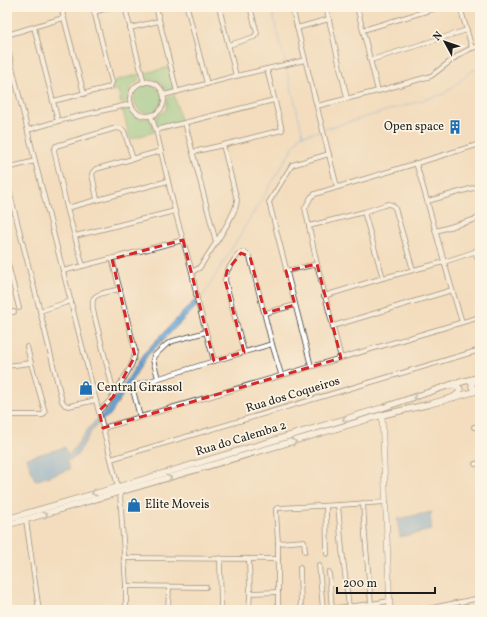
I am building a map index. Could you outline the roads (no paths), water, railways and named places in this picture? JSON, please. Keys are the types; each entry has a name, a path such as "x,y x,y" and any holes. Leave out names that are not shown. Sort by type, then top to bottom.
{"main road":[{"name":"Rua do Calemba 2","path":"7,525 479,377"},
{"path":"479,377 474,381 472,386 474,389 480,390"},
{"path":"450,385 456,385 460,389 459,393 452,398"},
{"name":"Rua do Calemba 2","path":"7,519 119,490 382,415 480,390"}],"street":[{"path":"61,7 84,94"},
{"path":"53,101 110,87 112,82 93,9 111,7"},
{"path":"125,7 144,83"},
{"path":"156,7 177,92"},
{"path":"187,7 206,84"},
{"path":"219,7 236,76"},
{"path":"229,45 256,36 257,33 250,7"},
{"path":"292,7 337,188"},
{"path":"326,7 347,98"},
{"path":"357,7 378,91"},
{"path":"363,30 440,7"},
{"path":"460,7 472,48"},
{"path":"7,35 63,18"},
{"path":"298,28 328,19"},
{"path":"130,28 159,21"},
{"path":"34,27 58,121"},
{"path":"371,60 467,30"},
{"path":"7,46 119,490 126,586 126,610"},
{"path":"317,106 431,76 460,54 480,46"},
{"path":"164,95 305,60"},
{"path":"193,152 282,130 267,69"},
{"path":"149,82 158,86 164,95 164,103 161,109 152,116 144,116 139,114 131,104 132,92 136,87 144,83 149,82"},
{"path":"156,130 274,100"},
{"path":"28,130 58,121 131,104"},
{"path":"152,116 214,361"},
{"path":"185,123 216,242"},
{"path":"83,266 54,150 56,146 116,128 124,131 133,159"},
{"path":"341,358 324,296 305,208 311,197 315,194 480,144"},
{"path":"192,272 199,268 202,264 237,205 223,145"},
{"path":"97,199 92,174 96,169 161,151"},
{"path":"311,366 269,202 292,165 329,154"},
{"path":"7,168 35,161"},
{"path":"416,163 462,322"},
{"path":"68,208 168,180"},
{"path":"7,182 63,403 69,406 96,400"},
{"path":"428,201 480,186"},
{"path":"309,226 364,212 388,204 394,206 413,270"},
{"path":"75,236 175,211"},
{"path":"364,212 383,278"},
{"path":"436,231 480,218"},
{"path":"63,271 183,240"},
{"path":"324,296 383,278 444,262 478,250 480,266"},
{"path":"244,352 225,280 227,271 238,254 244,252 250,257 281,374"},
{"path":"100,415 123,380 135,356 135,350 112,259"},
{"path":"7,260 19,308"},
{"path":"286,271 317,264"},
{"path":"114,392 94,314 93,300 96,295 120,289"},
{"path":"333,326 452,290"},
{"path":"40,311 71,302"},
{"path":"265,313 295,305"},
{"path":"7,312 14,312"},
{"path":"103,428 281,374 480,317"},
{"path":"158,378 153,360 154,356 167,344 173,341 206,332"},
{"path":"140,417 133,390 134,387 158,378 272,344"},
{"path":"7,415 45,414 27,347"},
{"name":"Rua dos Coqueiros","path":"111,459 480,350"},
{"path":"7,366 31,363"},
{"path":"382,415 390,610"},
{"path":"474,427 480,426"},
{"path":"475,464 480,463"},
{"path":"278,610 278,543 276,509 386,502"},
{"path":"363,503 364,536 372,604"},
{"path":"338,505 349,607"},
{"path":"326,506 327,554"},
{"path":"26,520 39,610"},
{"path":"278,543 304,541 305,551"},
{"path":"124,558 278,559"},
{"path":"220,558 221,610"},
{"path":"248,559 250,610"},
{"path":"319,565 324,609"},
{"path":"300,568 301,610"},
{"path":"328,572 332,609"},
{"path":"126,586 206,587"},
{"path":"168,610 169,587"},
{"path":"250,593 278,592"},
{"path":"422,610 480,598"},
{"path":"316,610 349,607 363,608 372,604 389,601"}],"water":[{"path":"195,300 197,306 147,356 110,415 99,422 76,457 67,461 70,469 35,481 27,458 65,447 68,456 91,426 107,411 145,352"},
{"path":"432,512 430,516 432,530 400,537 397,519"}],"waterway":[{"path":"271,7 285,62"},
{"path":"286,67 303,135"},
{"path":"325,129 444,94 472,71 480,68"},
{"path":"199,302 300,136 320,131"}],"place":[{"name":"Open space","path":"455,127"},
{"name":"Central Girassol","path":"86,388"},
{"name":"Elite Moveis","path":"134,505"}]}
